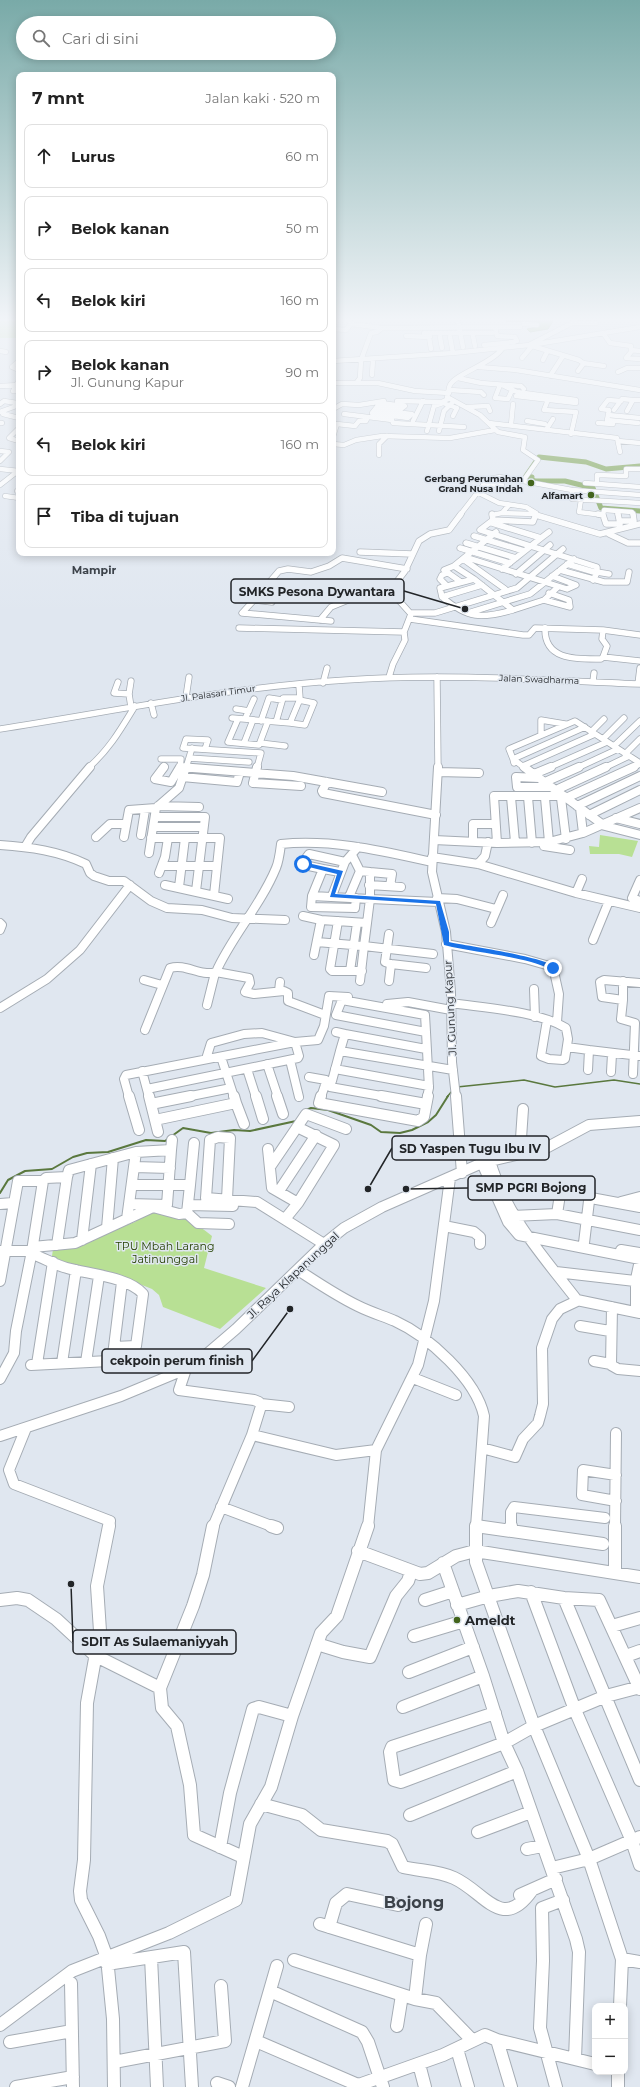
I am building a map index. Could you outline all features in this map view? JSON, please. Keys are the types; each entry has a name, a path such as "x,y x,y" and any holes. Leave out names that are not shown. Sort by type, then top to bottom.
{"street":[{"path":"336,428 337,425 356,426 359,421 366,421 367,418"},
{"path":"379,423 381,418"},
{"path":"383,418 392,420 392,423 427,426 461,423"},
{"path":"406,429 412,424 414,418"},
{"path":"426,437 429,418"},
{"path":"437,438 442,418"},
{"path":"482,418 500,433 525,437 523,450 535,458 526,479"},
{"path":"511,425 512,418"},
{"path":"575,436 576,418"},
{"path":"608,418 608,421 639,423"},
{"path":"546,430 553,419"},
{"path":"524,427 527,420 544,424"},
{"path":"395,429 396,423"},
{"path":"489,423 546,430 575,436 617,438 618,441 640,443"},
{"path":"598,423 639,423"},
{"path":"412,424 415,437"},
{"path":"441,424 451,427 464,427"},
{"path":"448,438 451,427"},
{"path":"336,445 344,447 348,442 362,437 387,436 448,438 495,430"},
{"path":"16,431 10,438 16,440"},
{"path":"379,455 379,444 387,436"},
{"path":"618,441 620,452"},
{"path":"0,450 9,452 1,459 8,463"},
{"path":"0,469 16,471"},
{"path":"0,474 6,469"},
{"path":"627,486 626,469 640,469"},
{"path":"0,485 3,485 16,473"},
{"path":"596,484 596,475 626,476"},
{"path":"609,475 610,485"},
{"path":"640,495 572,491 526,479 495,477 488,479 449,530 424,537 416,544 406,569 392,588 394,595 411,614 523,635 529,635 533,629 545,628 603,630 640,636"},
{"path":"585,483 640,487"},
{"path":"483,484 502,485 502,489"},
{"path":"572,491 570,499 640,503"},
{"path":"477,492 486,498 509,505 529,507 536,515"},
{"path":"6,498 16,498"},
{"path":"581,500 579,512 603,514"},
{"path":"594,514 598,501"},
{"path":"610,501 611,508 640,511"},
{"path":"627,510 628,502"},
{"path":"502,513 509,505"},
{"path":"618,511 620,525 606,524 603,514 603,510 618,511 632,512 634,521 620,521"},
{"path":"492,522 492,514 502,513 536,515 586,531 609,534 628,543 640,543"},
{"path":"536,515 533,522 492,522 480,530 597,566 597,572 593,580"},
{"path":"492,522 530,532 541,538"},
{"path":"609,534 630,525 640,524"},
{"path":"461,582 444,570 454,566 504,525"},
{"path":"506,538 518,529"},
{"path":"519,542 530,532"},
{"path":"487,576 510,563 549,532"},
{"path":"474,536 524,551"},
{"path":"466,543 516,558"},
{"path":"516,574 550,545"},
{"path":"460,548 510,563"},
{"path":"493,594 528,577 559,555 563,549"},
{"path":"360,552 412,554"},
{"path":"331,621 242,614 279,571 288,569 311,572 328,566 339,559 346,558 406,569"},
{"path":"464,558 558,587 569,589 576,584 552,576"},
{"path":"464,558 506,589"},
{"path":"465,614 530,594 574,559"},
{"path":"567,564 609,574"},
{"path":"454,566 474,579 513,610"},
{"path":"560,570 593,580 625,583 627,582 629,572"},
{"path":"447,586 440,579 441,576 448,573"},
{"path":"411,614 454,606 517,588 528,577"},
{"path":"474,579 440,588 442,597 465,614 473,616 491,616 544,600 558,587"},
{"path":"442,597 482,585"},
{"path":"342,586 394,595"},
{"path":"320,620 330,606 346,599 358,596 361,590"},
{"path":"544,600 570,607 569,600 549,594"},
{"path":"254,600 272,602"},
{"path":"389,677 393,664 405,640 404,632 411,614"},
{"path":"239,628 404,632"},
{"path":"545,628 545,641 560,655 568,656 573,659 601,659 603,657 640,661"},
{"path":"603,630 602,639 607,644 603,657"},
{"path":"323,683 327,668"},
{"path":"639,684 640,668"},
{"path":"593,681 594,673"},
{"path":"186,697 189,677"},
{"name":"Jl. Palasari Timur","path":"0,729 186,697 389,677 437,677"},
{"name":"Jalan Swadharma","path":"437,677 593,681 639,684"},
{"name":"Jl. Gunung Kapur","path":"437,677 438,772 432,859 437,900 446,932 456,1093 456,1124 462,1173"},
{"path":"118,682 114,693 129,694"},
{"path":"25,847 31,836 88,768 107,750 124,727 133,707 129,694 131,682"},
{"path":"290,723 299,699 299,685"},
{"path":"238,719 305,725 314,703 299,699 284,698 282,700 269,698 261,721"},
{"path":"254,699 249,710 238,719 228,742 259,745 260,743 286,745"},
{"path":"276,722 282,700"},
{"path":"151,704 154,716"},
{"path":"236,709 249,710"},
{"path":"624,718 605,740 536,776 516,777 517,787 553,789 627,755 640,739"},
{"path":"244,744 253,720"},
{"path":"541,735 541,720 565,724"},
{"path":"260,743 268,721"},
{"path":"600,721 593,733 525,767 516,767 509,749 575,721 593,733 605,740 616,748 639,762"},
{"path":"545,782 616,748 640,721"},
{"path":"513,759 585,727"},
{"path":"205,749 208,740 186,739 183,748 261,753 253,782 297,786 296,776"},
{"path":"164,766 155,779 171,782 189,758 192,748"},
{"path":"182,778 237,782 249,762 252,752"},
{"path":"189,758 249,762"},
{"path":"149,853 157,807 179,788 182,778 181,760 161,759"},
{"path":"497,843 494,796 545,798 564,797 639,762"},
{"path":"182,767 296,776 382,792"},
{"path":"525,767 602,825 640,835"},
{"path":"438,772 479,773"},
{"path":"579,807 640,776"},
{"path":"327,782 322,791 323,793 436,815"},
{"path":"370,802 374,790"},
{"path":"589,815 640,790"},
{"path":"511,797 515,842"},
{"path":"528,797 532,843"},
{"path":"564,797 566,839"},
{"path":"545,798 549,842"},
{"path":"166,799 200,805"},
{"path":"124,837 129,810 200,805"},
{"path":"198,817 200,805"},
{"path":"579,807 583,833"},
{"path":"434,840 497,843 549,842 566,839 583,833 640,808"},
{"path":"141,835 145,810"},
{"path":"631,812 640,814"},
{"path":"155,817 205,817 196,891"},
{"path":"616,818 640,824"},
{"path":"110,824 126,824"},
{"path":"474,842 473,824 495,824"},
{"path":"153,827 204,828"},
{"path":"151,838 220,838 214,895"},
{"path":"159,873 166,857 168,838"},
{"path":"179,887 185,838"},
{"path":"207,1005 215,973 221,961 249,919 277,867 281,844 315,842 478,864 510,872 576,893 640,908"},
{"path":"478,864 485,856 488,842"},
{"path":"523,842 570,850"},
{"path":"0,845 25,847 65,855 86,864 90,873 94,876 109,881 124,881 151,901 167,908 202,910 232,918 284,920"},
{"path":"332,896 345,862 358,847"},
{"path":"340,872 303,864 308,854 345,862"},
{"path":"323,869 312,896 311,907 355,908 353,897 360,871 352,854"},
{"path":"162,866 217,866"},
{"path":"360,871 392,874 390,886"},
{"path":"360,981 370,898 370,872"},
{"path":"576,893 582,879"},
{"path":"640,880 632,898 640,901"},
{"path":"0,1008 47,979 80,950 130,885"},
{"path":"165,885 228,899"},
{"path":"370,885 401,887"},
{"path":"491,923 503,895"},
{"path":"312,896 437,900 457,899 496,909"},
{"path":"593,940 609,901"},
{"path":"304,916 321,920 367,923"},
{"path":"314,955 321,920"},
{"path":"338,921 336,944 330,970 362,971"},
{"path":"0,923 2,925 0,930"},
{"path":"350,971 357,923"},
{"path":"389,934 385,963 426,968"},
{"path":"317,942 387,948 433,954"},
{"path":"446,944 525,959 553,966 559,994 557,1022"},
{"path":"389,981 391,964"},
{"path":"145,1030 162,985 172,967 180,967 196,972 249,978 250,983 245,992 275,993 279,991 288,993 288,1001 326,1015"},
{"path":"144,980 162,985"},
{"path":"623,1000 602,997 600,982 604,980 640,983"},
{"path":"623,981 621,1019 637,1024 637,1056 633,1074"},
{"path":"279,991 280,982"},
{"path":"534,989 535,1017"},
{"path":"139,1130 124,1079 126,1075 295,1042 320,1039 326,1015 328,997 331,995 392,1005 408,1002 451,1006 535,1017 557,1022 567,1030 567,1047 565,1059 563,1060 549,1059 541,1056 547,1020"},
{"path":"345,1034 332,1081 324,1086 319,1103 418,1121 424,1117 429,1086 427,1067 426,1032 425,1015 342,1000 336,1015 426,1032"},
{"path":"336,1032 426,1049"},
{"path":"206,1059 208,1048 211,1043 244,1034 262,1033 295,1042"},
{"path":"147,1089 290,1060 299,1057 295,1042"},
{"path":"567,1047 612,1054 637,1056"},
{"path":"588,1070 589,1050"},
{"path":"340,1051 427,1067 454,1070"},
{"path":"611,1072 612,1054"},
{"path":"221,1057 244,1124"},
{"path":"290,1060 299,1097"},
{"path":"267,1064 283,1114"},
{"path":"247,1069 263,1119"},
{"path":"335,1069 429,1086"},
{"path":"142,1071 158,1132"},
{"path":"310,1077 326,1080 330,1087 426,1104"},
{"path":"151,1104 231,1088"},
{"path":"155,1120 236,1103"},
{"path":"520,1153 523,1109"},
{"path":"270,1167 305,1115 308,1113 346,1129"},
{"name":"Jl. Raya Klapanunggal","path":"0,1436 122,1396 186,1369 201,1359 236,1329 324,1244 356,1221 401,1198 486,1162 546,1148 589,1125 640,1121"},
{"path":"285,1219 298,1202 334,1145 297,1127"},
{"path":"279,1191 316,1135"},
{"path":"228,1137 230,1139 230,1202 205,1197 210,1140 212,1138 228,1137"},
{"path":"167,1207 172,1140"},
{"path":"194,1143 188,1209 198,1223 229,1224"},
{"path":"268,1149 272,1188 298,1202"},
{"path":"57,1245 69,1170 136,1152 171,1150"},
{"path":"127,1219 136,1152"},
{"path":"107,1228 113,1158"},
{"path":"486,1162 512,1216 577,1301"},
{"path":"486,1162 508,1222 519,1235 584,1243 640,1253"},
{"path":"82,1240 91,1164"},
{"path":"134,1167 170,1168"},
{"path":"0,1281 3,1251 17,1181 43,1181 46,1178 67,1177"},
{"path":"0,2025 19,2009 72,1971 107,1961 169,1934 233,1903 238,1896 243,1856 250,1824 274,1780 292,1716 322,1630 336,1620 369,1520 376,1450 414,1378 418,1365 434,1301 450,1178"},
{"path":"0,1379 14,1353 16,1331 32,1250 43,1181"},
{"path":"132,1185 190,1185"},
{"path":"557,1214 561,1188"},
{"path":"621,1202 640,1197"},
{"path":"584,1243 588,1220 589,1201 591,1198 621,1202 640,1207"},
{"path":"129,1204 167,1207 179,1214 188,1209 230,1202 254,1201 324,1244"},
{"path":"0,1204 13,1202"},
{"path":"3,1251 32,1250 75,1243 150,1208 167,1207"},
{"path":"512,1216 557,1214 640,1230"},
{"path":"444,1226 474,1232 479,1236 480,1244"},
{"path":"482,1448 515,1457 523,1439 538,1423 543,1404 542,1348 552,1319 560,1309 577,1301 636,1310 637,1280 640,1260 527,1236"},
{"path":"32,1250 53,1262 76,1270 122,1282 142,1291 136,1346 114,1347"},
{"path":"53,1262 34,1364 111,1360 122,1282"},
{"path":"62,1363 76,1270"},
{"path":"298,1270 338,1296 424,1337 445,1354 481,1403 484,1416 474,1551 476,1562 534,1726 589,1859 622,1959 620,2003"},
{"path":"556,1272 637,1280"},
{"path":"86,1362 99,1276"},
{"path":"611,1364 610,1331 612,1307"},
{"path":"580,1326 610,1331"},
{"path":"594,1361 611,1364 613,1367 618,1369 640,1371"},
{"path":"186,1369 179,1390 254,1400 261,1404 289,1407"},
{"path":"414,1378 456,1395"},
{"path":"243,1856 200,1839 194,1835 192,1831 188,1778 177,1726 162,1708 160,1688 193,1606 203,1575 214,1522 252,1435 261,1404"},
{"path":"26,1428 9,1470 10,1478 14,1484 110,1521 98,1586 100,1631 87,1703 84,1860 80,1891 81,1900 99,1936 107,1961 113,2019 114,2087"},
{"path":"615,1573 616,1433"},
{"path":"252,1435 336,1455 376,1450"},
{"path":"616,1475 582,1470 582,1495 616,1501"},
{"path":"221,1507 277,1528"},
{"path":"511,1531 511,1512 514,1507 605,1518"},
{"path":"476,1526 603,1544"},
{"path":"358,1551 411,1572 425,1574 456,1556 474,1551 640,1577"},
{"path":"443,1563 483,1676 504,1743 517,1771 542,1846 554,1873 579,1952 575,2060"},
{"path":"317,1644 343,1652 370,1657 396,1596 408,1581 411,1572"},
{"path":"425,1600 452,1591"},
{"path":"457,1605 488,1596 511,1592 531,1592 564,1598 599,1600 640,1688 606,1696 534,1726 504,1743 401,1782 396,1782 393,1776 390,1752 392,1747 495,1713"},
{"path":"531,1592 575,1710 636,1839 640,1865"},
{"path":"0,1600 23,1598 42,1608 96,1656 160,1688"},
{"path":"564,1598 640,1780"},
{"path":"612,1626 640,1618"},
{"path":"414,1636 464,1621"},
{"path":"409,1672 473,1647"},
{"path":"626,1656 640,1651"},
{"path":"403,1707 483,1676"},
{"path":"220,1847 231,1787 253,1709 259,1707 292,1716"},
{"path":"410,1815 517,1771"},
{"path":"261,1804 308,1818 315,1827 321,1830 386,1841 392,1844 403,1867 454,1878 468,1886 492,1905 505,1910 518,1908 525,1903 526,1892 554,1873 636,1839"},
{"path":"478,1832 531,1812"},
{"path":"527,1849 542,1846"},
{"path":"398,1904 347,1894 342,1896 335,1904 325,1926 420,1954"},
{"path":"556,2087 545,2052 540,2028 543,1961 542,1908 563,1900"},
{"path":"397,2026 409,1997 426,1924"},
{"path":"107,1961 184,1952 192,2087"},
{"path":"151,1957 157,2087"},
{"path":"622,1959 640,1962"},
{"path":"294,1960 409,1997 436,2003 472,2040"},
{"path":"242,2087 277,1966"},
{"path":"16,2087 73,2082 71,1983"},
{"path":"114,2062 225,2041 221,1986"},
{"path":"270,1990 362,2032 368,2042 382,2083"},
{"path":"10,2042 72,2030"},
{"path":"256,2041 356,2086 382,2083 419,2064 457,2049 472,2040 485,2035 498,2040 592,2063"},
{"path":"498,2040 512,2087"},
{"path":"457,2049 468,2087"},
{"path":"419,2064 425,2087"},
{"path":"618,2075 618,2087"}],"green space":[{"path":"600,835 638,841 632,857 619,854 590,854 589,846 599,847"},
{"name":"TPU Mbah Larang Jatinunggal","path":"158,1209 173,1213 186,1219 199,1226 212,1236 204,1268 266,1288 220,1329 163,1307 159,1295 152,1289 107,1271 80,1269 52,1256 53,1249 86,1244 105,1233 135,1222 147,1213"}],"waterway":[{"path":"640,466 606,469 586,462 539,457 526,476 532,477 531,479 535,481 565,481 593,488 601,508 640,511"},
{"path":"457,1087 524,1080 555,1087 614,1080 640,1084"},
{"path":"447,1097 452,1091"},
{"path":"306,1110 311,1108 328,1110 371,1125 381,1132 400,1133 412,1130 428,1122 436,1115 448,1096"},
{"path":"0,1193 8,1180 25,1171 52,1169 73,1157 87,1153 108,1152 146,1140 165,1141 183,1128 211,1133 234,1130 250,1131 296,1121"}],"place":[{"name":"Gerbang Perumahan Grand Nusa Indah","path":"531,483"},
{"name":"Alfamart","path":"591,495"},
{"name":"SMKS Pesona Dywantara","path":"465,609"},
{"name":"SD Yaspen Tugu Ibu IV","path":"368,1189"},
{"name":"SMP PGRI Bojong","path":"406,1189"},
{"name":"cekpoin perum finish","path":"290,1309"},
{"name":"SDIT As Sulaemaniyyah","path":"71,1584"},
{"name":"Ameldt","path":"457,1620"}],"district":[{"name":"Mampir","path":"94,570"},
{"name":"Bojong","path":"414,1902"}],"route":[{"path":"303,864 340,872 332,896 438,902 446,932 446,944 525,959 551,965 553,968"}]}
